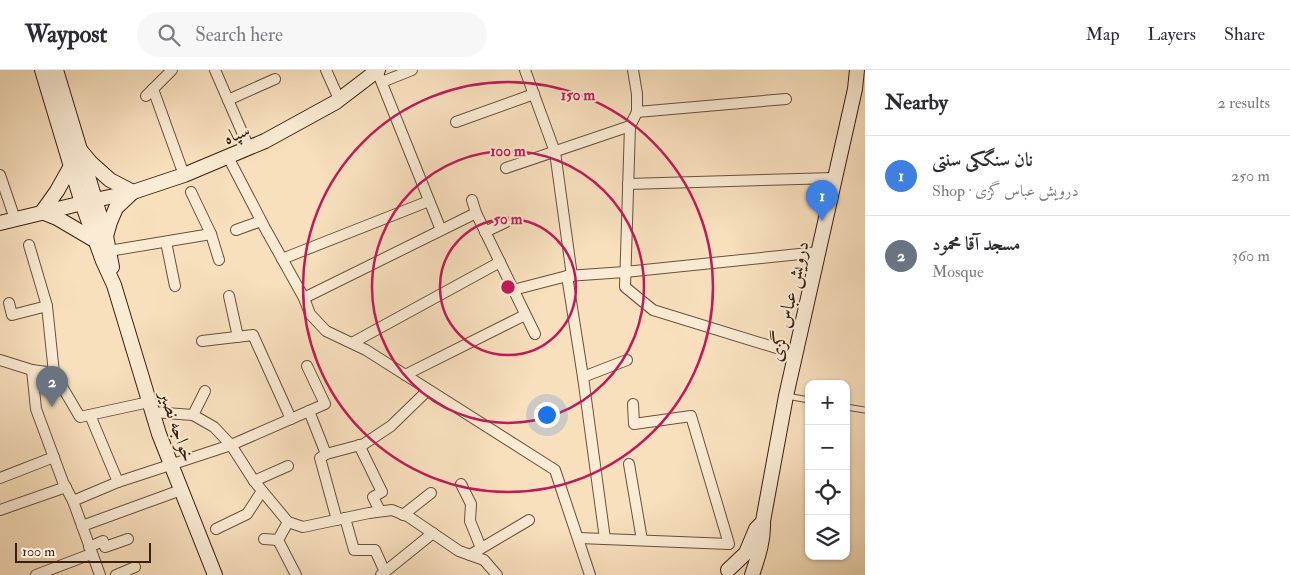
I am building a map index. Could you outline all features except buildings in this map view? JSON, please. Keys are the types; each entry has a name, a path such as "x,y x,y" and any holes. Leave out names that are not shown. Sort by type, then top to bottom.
{"street":[{"name":"خواجه نصیر","path":"42,70 71,166 88,202 101,238 159,434 215,575"},
{"name":"خواجه نصیر","path":"56,70 79,149 88,202"},
{"path":"215,70 249,148"},
{"path":"326,70 339,100"},
{"path":"412,70 379,74 441,230"},
{"path":"525,70 555,152 605,539"},
{"path":"633,70 637,94 637,112 630,126 625,287 653,310 796,354"},
{"path":"855,89 857,70"},
{"path":"855,89 864,70"},
{"path":"169,71 150,92 184,175"},
{"name":"سپاه","path":"0,222 133,192 184,175 265,141 339,100 379,74"},
{"path":"228,100 275,79"},
{"name":"درویش عباس گزی","path":"752,575 760,553 764,531 763,521 786,396 855,89"},
{"path":"456,122 534,94"},
{"path":"637,112 786,99"},
{"path":"506,168 630,126"},
{"path":"71,166 42,212 101,238 116,208 133,192 110,180 79,149"},
{"path":"228,156 261,221 304,298 310,314 326,331 366,350 555,470 590,575"},
{"path":"0,175 15,219"},
{"path":"628,184 835,178"},
{"path":"190,192 211,234 219,260"},
{"path":"472,200 476,214 535,334"},
{"path":"282,260 429,201"},
{"path":"304,298 476,214"},
{"path":"236,230 261,221"},
{"path":"485,232 506,222"},
{"path":"109,251 211,234"},
{"name":"خواجه نصیر","path":"101,238 109,251 114,285"},
{"path":"166,242 174,286"},
{"path":"29,245 47,306 54,373 80,417 150,407 193,415 214,427 231,445 254,481 288,522 303,527 392,510 404,515 458,551 484,560 497,575"},
{"path":"513,290 570,276 819,252"},
{"path":"352,343 500,262"},
{"path":"229,296 238,337"},
{"path":"9,303 12,315 47,306"},
{"path":"405,375 525,315"},
{"path":"202,341 252,336 291,419"},
{"path":"0,360 32,370 54,373"},
{"path":"583,377 627,360"},
{"path":"73,501 118,482 231,445 325,404 307,366"},
{"path":"32,370 36,410 73,501 100,575"},
{"path":"428,390 391,426 364,444 326,454 320,458 354,550 375,550 383,574 432,533"},
{"path":"193,415 206,391"},
{"path":"579,538 729,544 691,416 634,424 633,404"},
{"path":"309,411 326,454"},
{"path":"90,415 118,482"},
{"path":"359,445 382,492 373,497 380,511"},
{"path":"0,478 54,457"},
{"path":"629,464 642,540"},
{"path":"254,481 288,466"},
{"path":"461,484 472,504 470,521 481,548"},
{"path":"0,510 66,487"},
{"path":"82,526 181,490"},
{"path":"216,529 247,514 262,491"},
{"path":"404,515 431,493"},
{"path":"470,555 529,520"},
{"name":"درویش عباس گزی","path":"724,573 746,553 756,529 763,521"},
{"path":"278,540 288,522"},
{"path":"36,575 90,551 103,541 106,547 128,539"},
{"path":"264,539 278,540"},
{"path":"278,540 296,575"},
{"path":"116,575 135,568"},
{"path":"724,573 737,570 745,575"}],"lane":[{"path":"786,396 805,399"},
{"path":"850,408 865,410"}],"place":[{"name":"نان سنگکی سنتی","path":"822,221"},
{"name":"مسجد آقا محمود","path":"52,407"}]}
